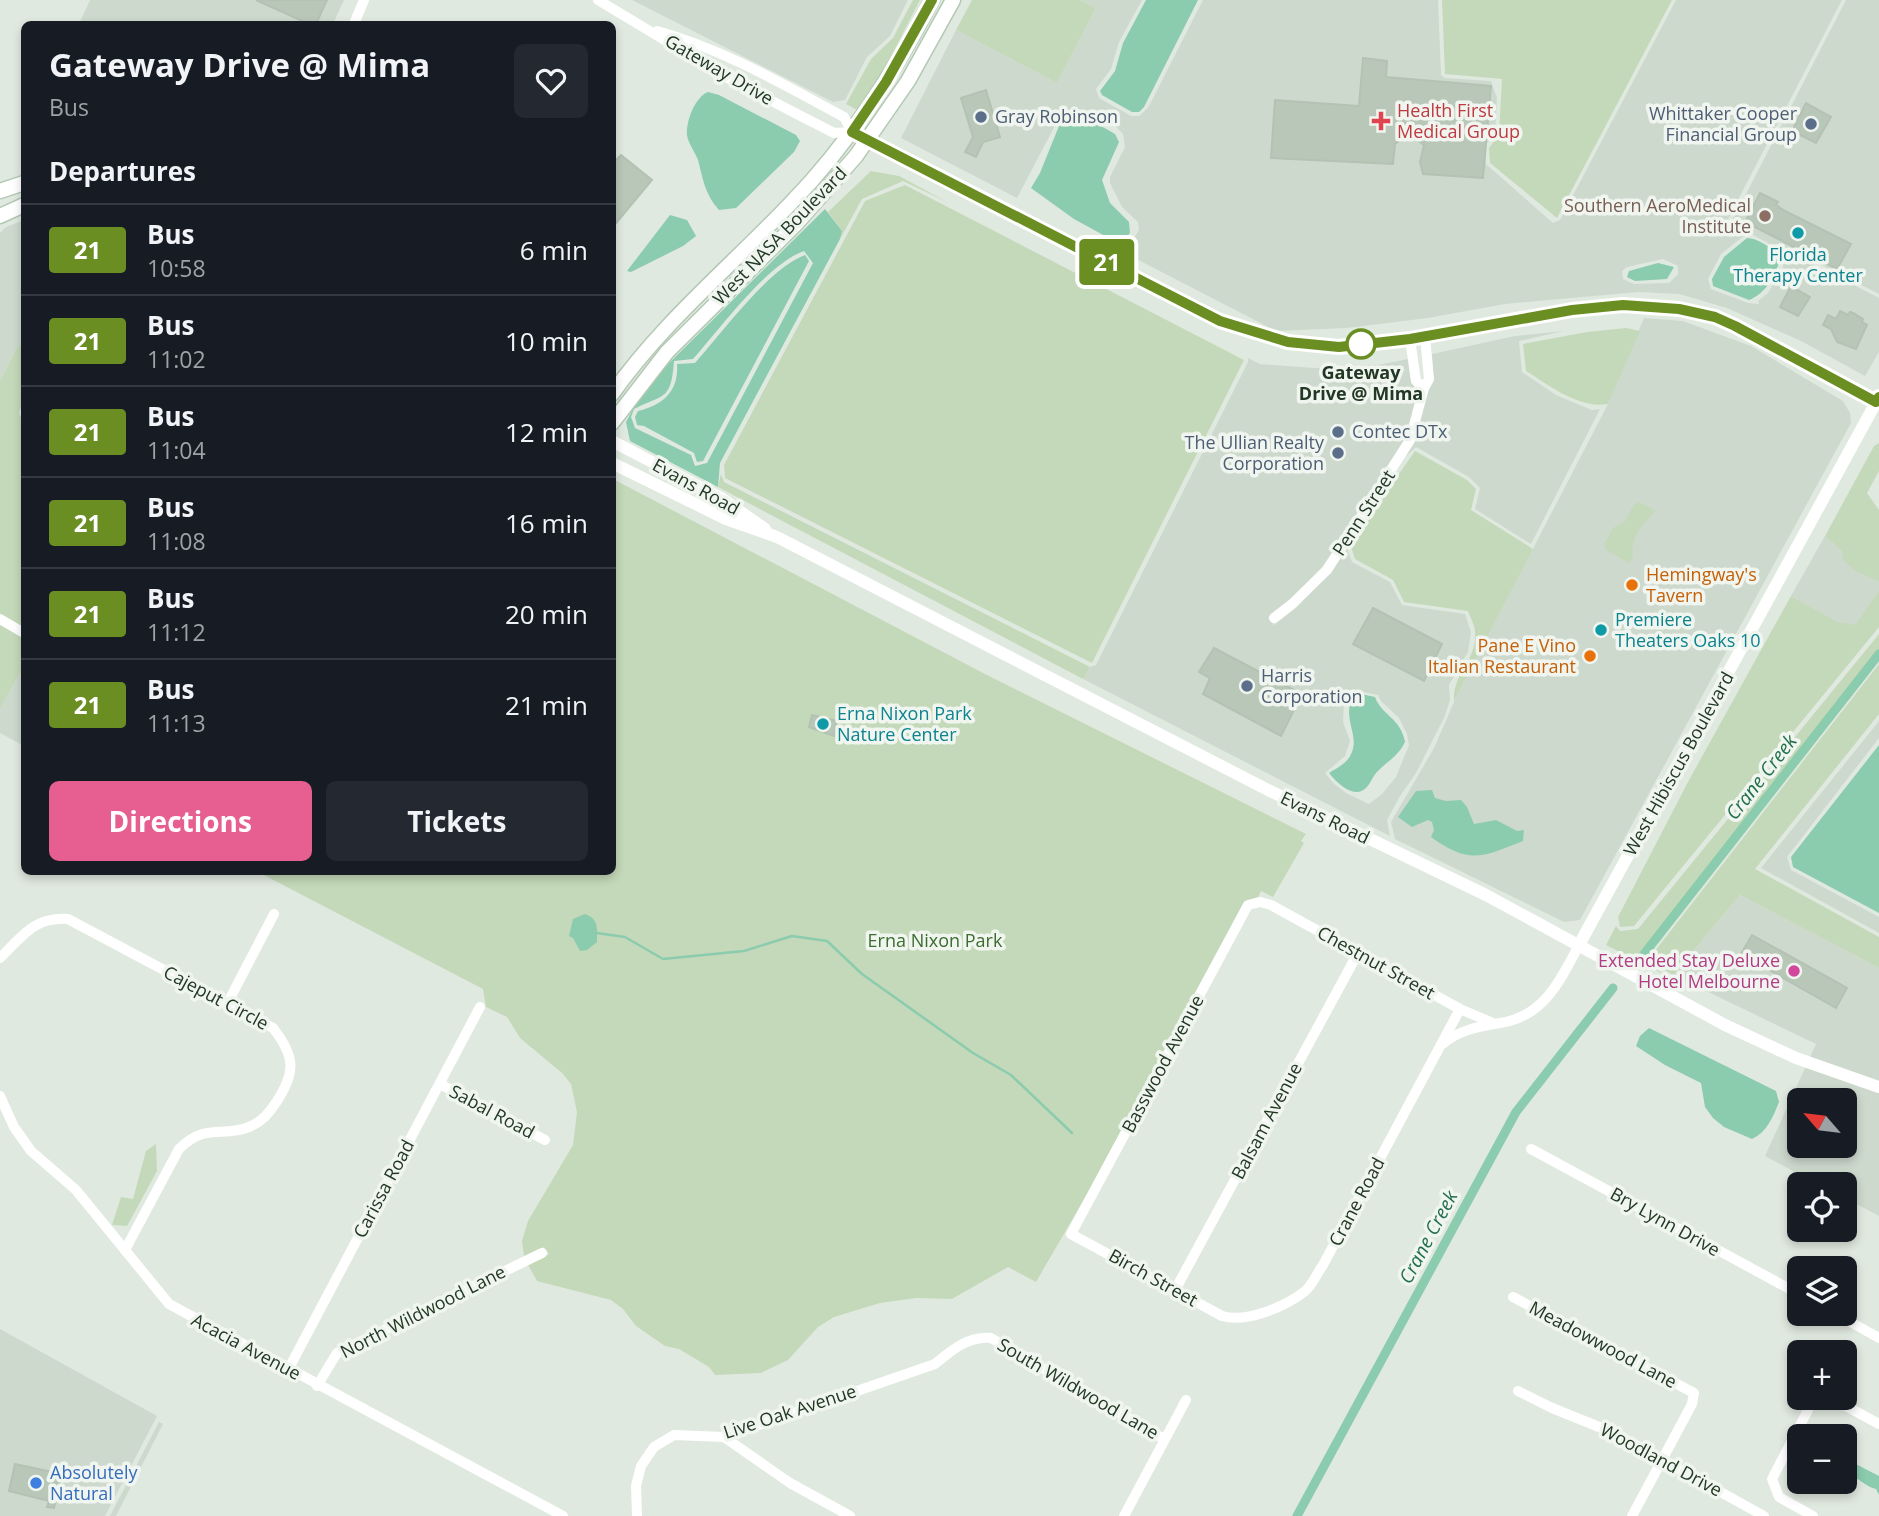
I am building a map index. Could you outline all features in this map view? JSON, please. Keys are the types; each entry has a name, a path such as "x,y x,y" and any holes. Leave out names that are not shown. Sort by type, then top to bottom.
{"main road":[{"name":"West NASA Boulevard","path":"616,389 656,338 790,204 852,132 886,82 932,0"},
{"name":"West NASA Boulevard","path":"616,418 667,352 803,217 869,140 908,80 953,0"},
{"path":"0,191 21,184"},
{"path":"0,216 21,206"}],"street":[{"path":"355,21 364,0"},
{"path":"597,0 646,28"},
{"name":"Gateway Drive","path":"646,28 726,77 834,133 852,132 869,140 1220,321 1288,342 1339,347 1425,337 1575,310 1623,305 1679,309 1715,317 1735,326 1878,401"},
{"name":"Gateway Drive","path":"646,28 692,41 740,63 844,117 852,132"},
{"name":"Penn Street","path":"1274,618 1326,570 1410,440 1429,379 1425,337"},
{"path":"1410,339 1416,381 1424,388"},
{"name":"West Hibiscus Boulevard","path":"1579,945 1878,401"},
{"name":"Evans Road","path":"616,443 721,498 777,537 1268,790 1478,891 1737,1031 1805,1061 1879,1087"},
{"name":"Evans Road","path":"616,465 726,519 777,537"},
{"path":"0,620 21,631"},
{"name":"Chestnut Street","path":"1260,902 1271,905 1460,1009 1493,1023"},
{"name":"Basswood Avenue","path":"1071,1234 1248,905 1260,902"},
{"path":"227,1004 274,914"},
{"name":"Cajeput Circle","path":"0,958 35,925 50,918 68,919 273,1028 286,1044 291,1062 289,1083 263,1120 247,1128 208,1132 191,1137 179,1149 125,1250"},
{"path":"1441,1044 1451,1037 1493,1023 1520,1018 1540,1005 1555,990 1579,945"},
{"name":"Balsam Avenue","path":"1175,1290 1358,953"},
{"name":"Carissa Road","path":"288,1370 480,1007"},
{"name":"Crane Road","path":"1236,1320 1282,1305 1307,1290 1460,1009"},
{"name":"Sabal Road","path":"440,1084 545,1140"},
{"name":"Acacia Avenue","path":"0,1096 14,1127 31,1151 76,1191 169,1304 563,1516"},
{"name":"Bry Lynn Drive","path":"1531,1149 1787,1288"},
{"name":"Birch Street","path":"1071,1234 1222,1316 1236,1320"},
{"name":"North Wildwood Lane","path":"317,1386 337,1353 542,1253"},
{"name":"Meadowwood Lane","path":"1513,1297 1694,1393 1692,1404 1660,1460"},
{"path":"1857,1326 1879,1338"},
{"name":"Live Oak Avenue","path":"637,1516 636,1486 641,1466 653,1447 674,1435 724,1437 935,1364 960,1345 979,1337 991,1338"},
{"name":"South Wildwood Lane","path":"991,1338 1164,1439"},
{"name":"Woodland Drive","path":"1518,1391 1614,1433 1765,1516"},
{"path":"1124,1516 1186,1400"},
{"path":"1813,1516 1779,1497 1772,1479 1810,1406 1823,1400 1835,1401 1879,1424"},
{"path":"724,1437 790,1483 850,1516"},
{"path":"1632,1516 1660,1460"}],"shaded area":[{"path":"90,0 344,0 334,21 80,21"},
{"path":"632,0 908,0 890,36 867,57 845,100 833,102"},
{"path":"1080,0 1142,0 1119,42 1111,69 1096,89 1099,98 1131,116 1139,116 1148,108 1203,0 1438,0 1441,75 1445,78 1491,81 1497,98 1495,133 1485,146 1486,164 1553,223 1560,220 1676,0 1842,0 1727,221 1728,226 1745,235 1721,254 1708,279 1711,289 1748,303 1759,304 1758,301 1768,293 1783,267 1783,256 1795,261 1800,257 1879,298 1879,352 1865,376 1801,341 1727,308 1679,294 1639,292 1505,304 1428,318 1347,328 1276,331 1119,250 1131,243 1139,230 1138,222 1122,207 1110,183 1110,177 1125,147 1123,134 1115,126 1093,117 1078,119 1060,116 1017,198 901,138 956,30 1057,83 1096,8","holes":["1663,259 1678,266 1678,274 1669,283 1634,284 1623,279 1622,271 1627,267"]},
{"path":"1146,0 1198,0 1144,107 1139,112 1132,112 1102,95 1100,91 1115,71 1123,43"},
{"path":"1846,0 1879,0 1879,294 1798,253 1794,257 1731,223"},
{"path":"708,92 719,95 796,135 800,141 794,152 736,208 719,210 714,204 688,138 687,129 692,110"},
{"path":"1094,122 1115,134 1119,142 1102,180 1110,203 1129,222 1130,233 1123,241 1116,242 1074,219 1031,188 1059,126 1063,123 1075,125"},
{"path":"825,209 842,231 840,239 720,463 718,487 630,441 626,422 639,398 665,367","holes":["804,251 813,263 707,463 695,466 691,455 635,428 631,417 634,409 659,398 668,390 674,361 693,359 760,283 790,258"]},
{"path":"670,215 687,220 696,236 683,246 631,272 627,271"},
{"path":"21,221 21,345 17,347 0,381 0,233 6,227"},
{"path":"1747,238 1764,244 1779,257 1777,270 1770,282 1749,300 1713,286 1712,279 1724,257"},
{"path":"805,255 809,261 703,461 697,462 694,453 644,426 637,425 635,417 638,411 662,401 672,389 677,364 695,363 761,287 791,262"},
{"path":"1658,263 1674,267 1667,279 1635,281 1627,277 1629,271"},
{"path":"1644,318 1683,321 1751,346 1843,401 1850,413 1851,423 1580,920 1564,922 1395,839 1391,822 1434,748 1457,695 1608,404"},
{"path":"1564,331 1519,341 1522,372 1556,395 1592,410 1600,409 1531,544 1475,509 1480,488 1469,477 1416,447 1406,456 1415,442 1433,381 1432,354 1515,336"},
{"path":"1248,358 1260,364 1314,368 1378,365 1408,359 1411,381 1418,390 1406,438 1352,524 1322,567 1268,618 1274,625 1296,608 1330,573 1347,548 1352,562 1390,582 1402,605 1465,614 1471,632 1468,652 1449,685 1450,700 1445,716 1416,773 1387,820 1390,836 1083,679 1090,667 1096,665","holes":["1353,690 1378,695 1399,718 1409,745 1396,777 1382,794 1369,804 1346,793 1325,773 1345,756 1350,741 1343,722 1344,703"]},
{"path":"1825,536 1842,551 1857,572 1879,582 1879,593 1855,626 1838,622 1791,596"},
{"path":"21,671 21,744 0,733 0,709"},
{"path":"1356,693 1375,697 1399,727 1405,742 1366,788 1356,792 1336,781 1329,773 1342,765 1352,751 1354,742 1349,711"},
{"path":"1879,721 1879,738 1787,857 1791,870 1879,917 1879,933 1761,868"},
{"path":"1879,745 1879,913 1793,867 1791,857"},
{"path":"1432,790 1435,798 1446,801 1461,800 1474,824 1496,820 1517,831 1524,830 1523,841 1486,854 1466,855 1431,837 1434,830 1432,822 1428,820 1412,827 1398,817 1416,791"},
{"path":"1740,895 1879,968 1879,1216 1857,1204 1857,1172 1795,1172 1765,1156 1787,1108 1787,1158 1857,1158 1857,1088 1796,1088 1816,1044 1673,975"},
{"path":"585,914 595,921 597,942 587,950 580,951 569,936 573,919"},
{"path":"1649,1028 1776,1091 1779,1102 1766,1128 1752,1139 1724,1127 1713,1118 1705,1107 1701,1083 1665,1065 1636,1046 1640,1036"},
{"path":"0,1329 157,1416 105,1516 0,1516"},
{"path":"159,1422 163,1424 116,1516 110,1516"},
{"path":"1857,1465 1879,1476 1879,1495 1876,1489 1857,1479"}],"green space":[{"path":"913,0 920,0 874,89 859,111 846,104 871,59 893,38"},
{"path":"972,0 1080,0 1096,8 1057,83 956,30"},
{"path":"1442,0 1672,0 1557,218 1490,163 1489,148 1499,134 1502,79 1445,74"},
{"path":"871,171 899,176 949,203 903,181 862,199 840,239 842,231 828,212"},
{"path":"905,185 1244,360 1092,663 725,478 724,465 865,201"},
{"path":"1626,328 1640,331 1608,404 1597,405 1576,400 1526,371 1523,344"},
{"path":"21,345 21,626 0,615 0,381 17,347"},
{"path":"1879,443 1879,471 1867,493 1879,510 1879,582 1857,572 1843,560 1842,551 1825,536 1874,446"},
{"path":"1415,451 1467,480 1476,489 1471,510 1533,549 1454,701 1454,691 1475,642 1475,630 1468,611 1404,602 1393,580 1355,559 1350,544"},
{"path":"721,474 724,482 1090,667 1083,679 718,487"},
{"name":"Erna Nixon Park","path":"616,481 985,674 1306,834 1301,841 1304,843 1273,897 1261,891 1258,897 1244,902 1087,1194 1036,1282 1008,1267 952,1299 916,1298 880,1303 834,1317 818,1327 788,1360 761,1373 715,1375 709,1367 679,1349 665,1346 636,1326 623,1309 611,1300 537,1281 528,1265 549,1254 544,1247 524,1256 522,1241 528,1221 573,1145 577,1112 571,1084 562,1073 520,1038 507,1017 486,1007 483,989 264,875 616,875"},
{"path":"1639,502 1656,511 1638,532 1633,544 1633,557 1629,563 1606,550 1604,544 1613,528 1624,522 1634,505"},
{"path":"1879,591 1879,627 1634,926 1620,927 1618,917 1689,780 1791,596 1838,622 1855,625"},
{"path":"0,625 21,636 21,671 0,709"},
{"path":"1879,634 1879,657 1647,954 1649,965 1671,978 1606,945 1616,926 1620,931 1638,929"},
{"path":"1879,664 1879,714 1755,869 1879,937 1879,968 1740,895 1673,975 1652,962 1651,956"},
{"path":"156,1144 157,1171 127,1226 112,1225 121,1197 133,1199 146,1151"}],"building":[{"path":"256,0 327,0 317,21 302,21"},
{"name":"Health First Medical Group","path":"1363,58 1387,61 1386,77 1491,86 1483,178 1423,174 1420,162 1424,145 1412,136 1395,144 1393,164 1271,158 1275,100 1359,106"},
{"name":"Gray Robinson","path":"986,90 1000,137 983,142 976,157 965,152 973,137 961,98"},
{"name":"Whittaker Cooper Financial Group","path":"1806,103 1831,117 1816,143 1792,131"},
{"path":"621,155 652,180 616,223 616,160"},
{"path":"1760,193 1778,202 1776,205 1785,211 1851,244 1837,269 1745,222"},
{"path":"1791,286 1810,297 1798,316 1780,307"},
{"path":"1840,311 1848,315 1853,313 1867,325 1856,349 1837,342 1831,329 1823,325 1828,315 1836,319"},
{"path":"1373,608 1442,644 1424,681 1353,644"},
{"name":"Harris Corporation","path":"1214,648 1302,694 1281,736 1203,694 1210,678 1199,672"},
{"name":"Erna Nixon Park Nature Center","path":"812,715 837,721 834,736 809,727"},
{"name":"Extended Stay Deluxe Hotel Melbourne","path":"1752,935 1847,988 1836,1008 1741,954"},
{"name":"Absolutely Natural","path":"15,1464 62,1474 54,1508 47,1507 49,1501 9,1491"}],"waterway":[{"name":"Crane Creek","path":"1644,954 1879,654"},
{"path":"597,933 625,937 663,959 744,951 792,936 827,941 862,974 973,1053 1011,1075 1072,1133"},
{"name":"Crane Creek","path":"1297,1516 1516,1112 1613,988"}],"bus line":[{"name":"21","path":"932,0 886,82 852,132 1220,321 1288,342 1339,347 1425,337 1575,310 1623,305 1679,309 1715,317 1756,336 1876,402 1879,397"}],"place":[{"name":"Gray Robinson","path":"981,117"},
{"name":"Health First Medical Group","path":"1381,121"},
{"name":"Whittaker Cooper Financial Group","path":"1811,124"},
{"name":"Southern AeroMedical Institute","path":"1765,216"},
{"name":"Florida Therapy Center","path":"1798,233"},
{"name":"Gateway Drive @ Mima","path":"1361,344"},
{"name":"Contec DTx","path":"1338,432"},
{"name":"The Ullian Realty Corporation","path":"1338,453"},
{"name":"Hemingway's Tavern","path":"1632,585"},
{"name":"Premiere Theaters Oaks 10","path":"1601,630"},
{"name":"Pane E Vino Italian Restaurant","path":"1590,656"},
{"name":"Harris Corporation","path":"1247,686"},
{"name":"Erna Nixon Park Nature Center","path":"823,724"},
{"name":"Extended Stay Deluxe Hotel Melbourne","path":"1794,971"},
{"name":"Absolutely Natural","path":"36,1483"}]}
